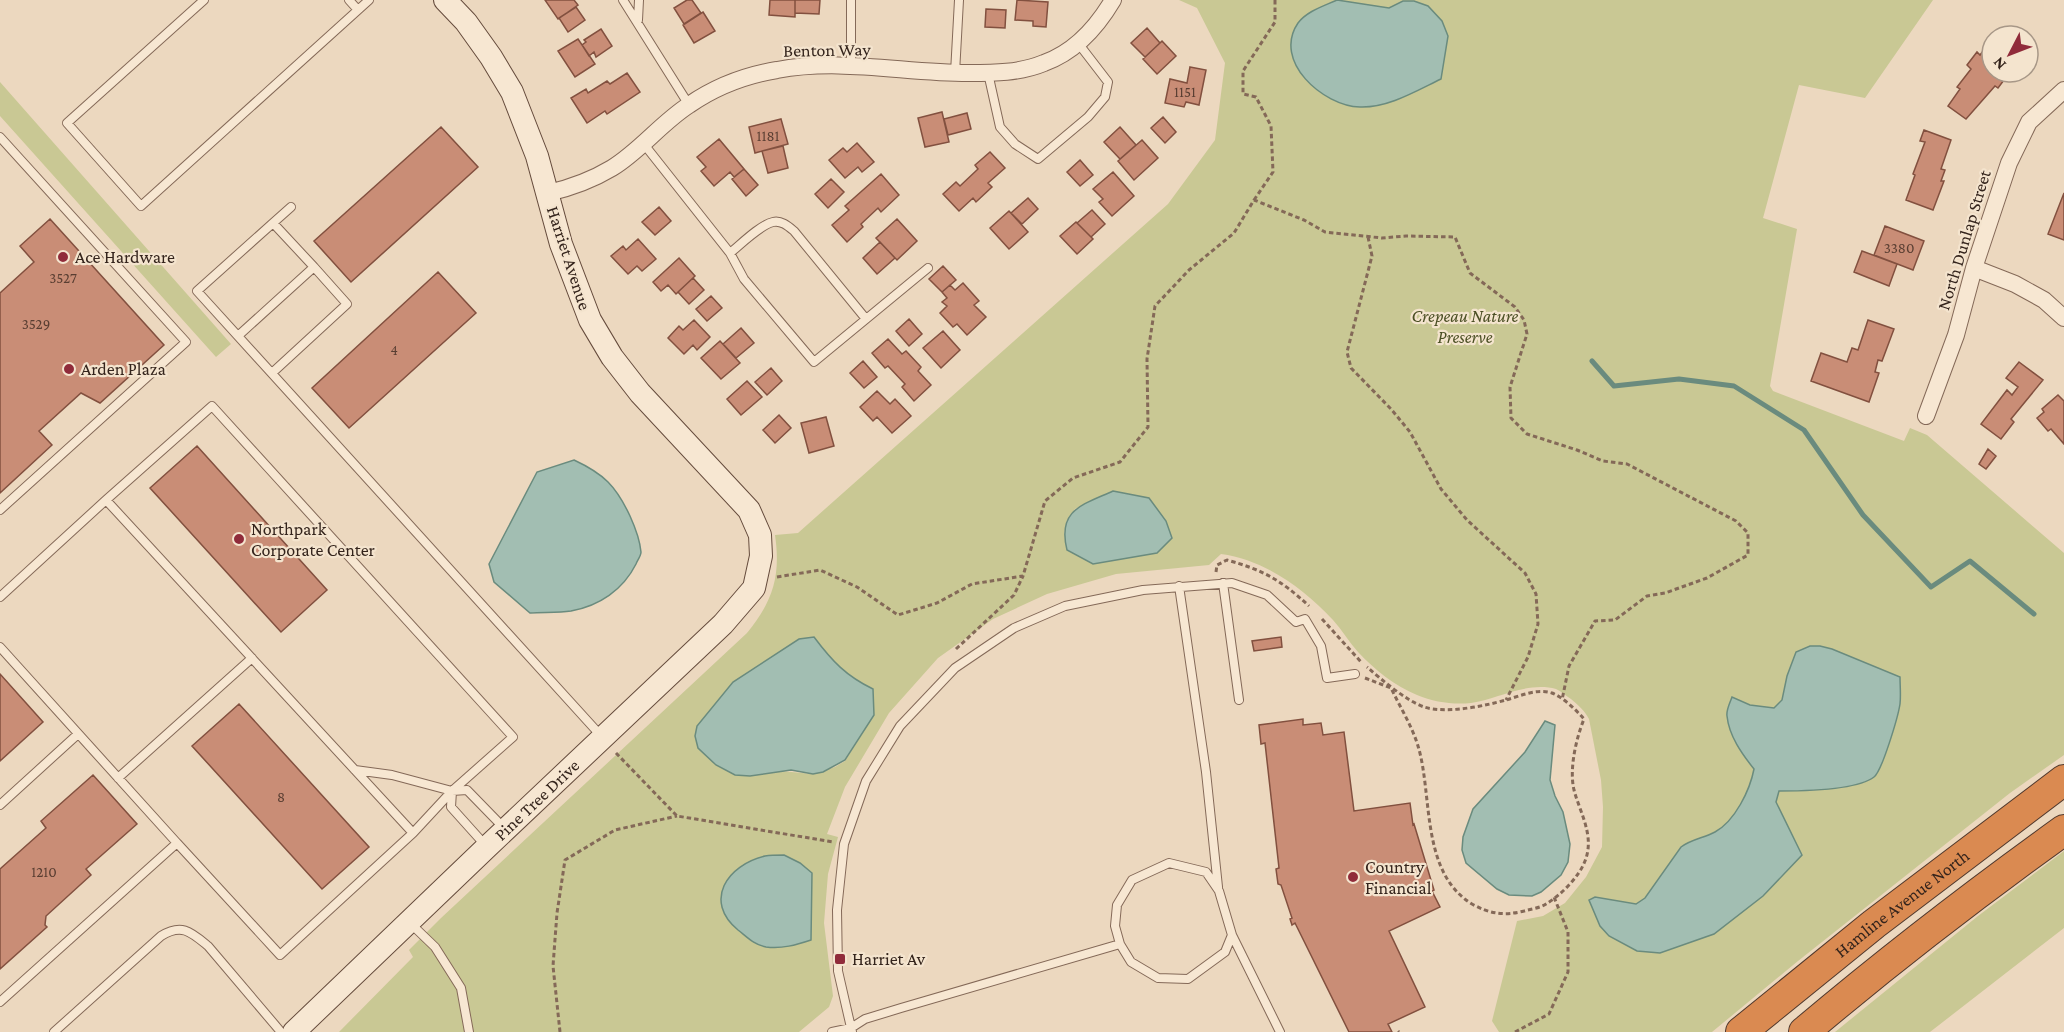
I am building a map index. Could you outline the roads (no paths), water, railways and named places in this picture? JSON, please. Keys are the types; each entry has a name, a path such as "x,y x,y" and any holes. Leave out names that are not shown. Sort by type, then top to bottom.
{"highway":[{"name":"Hamline Avenue North","path":"1742,1032 1802,980 2064,780"},
{"path":"1804,1032 1997,878 2064,830"}],"street":[{"name":"Harriet Avenue","path":"445,0 466,22 512,92 548,193 561,244 575,284 596,329 612,357 640,393 749,510 760,535 761,556"},
{"name":"Benton Way","path":"548,193 587,180 612,168 689,105 720,88 750,76 779,69 832,66 955,73 1024,70 1046,63 1067,52 1102,18 1113,0"},
{"name":"North Dunlap Street","path":"1926,416 1956,335 1974,268 2009,163 2029,122 2064,90"},
{"path":"1974,268 2015,284 2044,300 2064,318"},
{"name":"Pine Tree Drive","path":"294,1032 723,624 754,588 761,556"}],"lane":[{"path":"204,0 66,123 141,206 369,0"},
{"path":"349,0 358,10"},
{"path":"623,0 689,105"},
{"path":"638,21 639,0"},
{"path":"851,0 851,67"},
{"path":"955,73 959,0"},
{"path":"988,73 1000,127 1015,144 1038,159 1088,117 1105,97 1108,82 1078,43"},
{"path":"0,137 186,342 0,510"},
{"path":"643,142 730,253 744,279 814,362 928,268"},
{"path":"291,207 198,291 603,738"},
{"path":"730,253 766,225 774,222 782,223 794,231 866,319"},
{"path":"272,373 347,304 273,223"},
{"path":"239,336 314,267"},
{"path":"0,597 212,406 513,737 452,791 413,833 280,955 0,647"},
{"path":"106,500 413,833"},
{"path":"852,1030 838,971 837,910 844,844 866,781 900,726 955,669 1014,628 1065,606 1143,590 1232,583 1267,595 1296,622 1305,619 1321,646 1327,678 1355,674"},
{"path":"1219,584 1239,700"},
{"path":"1179,586 1206,772 1219,891 1232,935 1281,1032"},
{"path":"118,778 252,658"},
{"path":"0,805 78,734"},
{"path":"355,770 392,775 452,791 467,790 506,829"},
{"path":"452,791 451,807 487,847"},
{"path":"0,1002 177,843"},
{"path":"1219,891 1206,872 1169,863 1132,880 1117,905 1115,926 1120,944 1131,962 1158,978 1188,979 1225,952 1232,935"},
{"path":"408,922 435,947 461,988 469,1032"},
{"path":"54,1032 169,931 180,929 187,931 207,946 281,1032"},
{"path":"832,1032 852,1030 865,1019 1120,944"}],"waterway":[{"path":"1592,361 1614,386 1679,379 1734,386 1804,430 1863,515 1931,587 1970,561 2034,614"}],"place":[{"name":"Ace Hardware","path":"63,257"},
{"name":"Arden Plaza","path":"69,369"},
{"name":"Northpark Corporate Center","path":"239,539"},
{"name":"Country Financial","path":"1353,877"},
{"name":"Harriet Av","path":"840,959"}],"park label":[{"name":"Crepeau Nature Preserve","path":"1465,326"}]}
